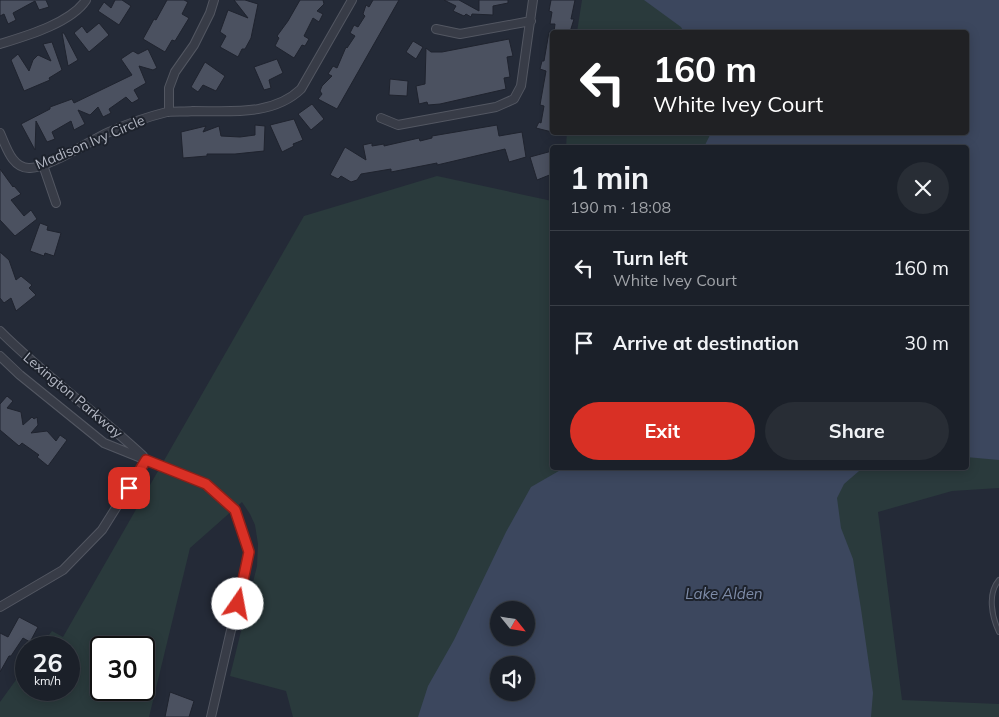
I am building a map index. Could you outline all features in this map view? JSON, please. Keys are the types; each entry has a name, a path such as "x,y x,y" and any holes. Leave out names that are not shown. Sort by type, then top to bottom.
{"street":[{"path":"0,44 52,25 81,8 86,0"},
{"path":"169,112 169,88 175,72 194,45 210,13 214,0"},
{"name":"Madison Ivy Circle","path":"0,133 10,155 19,166 29,168 43,165 141,119 169,112 248,110 276,106 292,98 302,89 352,0"},
{"path":"381,118 398,125 496,108 514,99 521,86 533,0"},
{"path":"436,29 460,34 531,21"},
{"path":"43,165 56,203"},
{"name":"Lexington Parkway","path":"0,331 32,362 113,428 146,460"},
{"path":"7,362 19,350"},
{"name":"Lexington Parkway","path":"0,356 20,375 104,443 206,484 235,510 249,552 211,717"},
{"path":"0,607 70,564 102,530 146,460"}],"lane":[{"path":"999,580 992,594 993,620 999,632"}],"shaded area":[{"path":"582,0 999,0 999,488 952,491 878,512 902,700 999,704 999,717 293,717 286,691 230,676 257,566 258,544 255,525 242,502 190,548 155,692 155,636 90,636 90,701 153,701 149,717 0,717 0,702 15,681 15,701 80,701 80,636 64,636 304,216 437,176 550,201 550,470 969,470 969,145 566,145 567,135 969,135 969,30 577,30"},
{"path":"52,631 61,636 48,636"}],"water":[{"path":"644,0 999,0 999,460 969,457 969,145 705,145 710,135 969,135 969,30 683,30"},
{"name":"Lake Alden","path":"561,470 863,470 844,484 837,498 841,528 853,559 861,609 873,693 871,717 418,717 428,686 454,640 506,532 531,487"}],"building":[{"path":"0,0 46,0 49,7 39,10 35,1 13,13 16,20 8,24 4,14 0,16"},
{"path":"115,0 122,0 131,6 119,25 98,11 104,2 111,8"},
{"path":"167,0 184,0 188,2 182,14 189,18 175,41 172,40 165,52 143,39"},
{"path":"234,0 245,0 258,4 251,38 238,57 220,47 226,36 220,32 228,10 248,18"},
{"path":"300,0 323,0 324,4 317,11 323,14 319,22 313,18 304,36 309,39 305,46 302,45 294,58 275,46 279,38 277,36"},
{"path":"373,0 399,0 337,109 318,99 322,94 320,91 322,86 332,76 328,74 333,66 337,68 346,47 355,36 350,33 354,25 358,27 365,16 363,14 366,5 369,7"},
{"path":"444,0 459,0 479,11 479,0 508,0 508,3 493,6 493,15 472,14 471,17 453,11 456,6"},
{"path":"551,0 575,0 571,19 574,19 571,30 554,30 555,24 550,24 552,12 549,11"},
{"path":"99,23 109,35 89,52 74,33 82,26 87,33"},
{"path":"550,32 550,132 536,128 539,122 541,123 544,106 540,105 546,71 540,69 542,61 544,61"},
{"path":"62,33 64,33 78,60 68,66"},
{"path":"509,39 513,56 507,57 510,77 504,78 506,89 440,104 428,105 427,102 419,104 416,86 425,84 426,48 431,52 442,52"},
{"path":"413,41 423,47 416,59 406,52"},
{"path":"52,42 62,70 49,78 50,80 24,91 11,60 18,54 29,71 33,60 38,55 51,61 43,44"},
{"path":"148,49 157,68 153,70 139,66 146,83 134,90 139,99 132,103 126,97 109,109 111,113 103,117 98,107 90,115 78,110 85,124 74,130 71,121 52,132 55,139 47,142 36,121 35,150 21,124 50,109 50,107 72,99 74,103 132,75 121,59 133,51 138,54"},
{"path":"277,59 283,73 269,80 271,88 264,90 254,67"},
{"path":"205,62 225,76 216,91 203,85 198,92 191,87"},
{"path":"390,79 408,81 407,96 389,95"},
{"path":"312,104 324,119 311,130 298,114"},
{"path":"294,119 303,140 282,152 270,125"},
{"path":"255,125 265,126 264,151 207,154 207,156 183,158 181,132 206,126 203,132 219,126 221,136 240,137 255,135"},
{"path":"497,125 499,136 522,132 526,157 509,162 505,149 437,165 437,163 391,172 391,169 361,174 357,180 351,182 341,176 338,179 330,175 345,147 366,160 363,145 372,143 372,146 384,144 384,146 419,138 420,141 432,138 432,136"},
{"path":"550,152 550,175 537,180 530,157"},
{"path":"0,169 13,187 21,194 11,200 24,216 31,210 37,219 15,236 0,220"},
{"path":"40,223 48,226 47,230 61,233 54,256 45,253 44,256 30,251"},
{"path":"0,252 9,260 16,280 21,276 32,285 29,288 36,295 16,311 11,298 4,303 0,298"},
{"path":"7,396 13,401 7,408 21,412 23,425 32,417 34,419 37,417 38,425 31,433 47,431 56,441 60,435 67,440 48,466 37,457 39,455 22,443 19,446 0,430 0,404"},
{"path":"19,617 38,627 33,636 15,636 15,650 9,656 0,672 0,633 8,637"},
{"path":"170,692 194,701 189,717 165,717"}],"route":[{"path":"129,488 146,460 206,484 235,510 249,552 238,604"}]}
